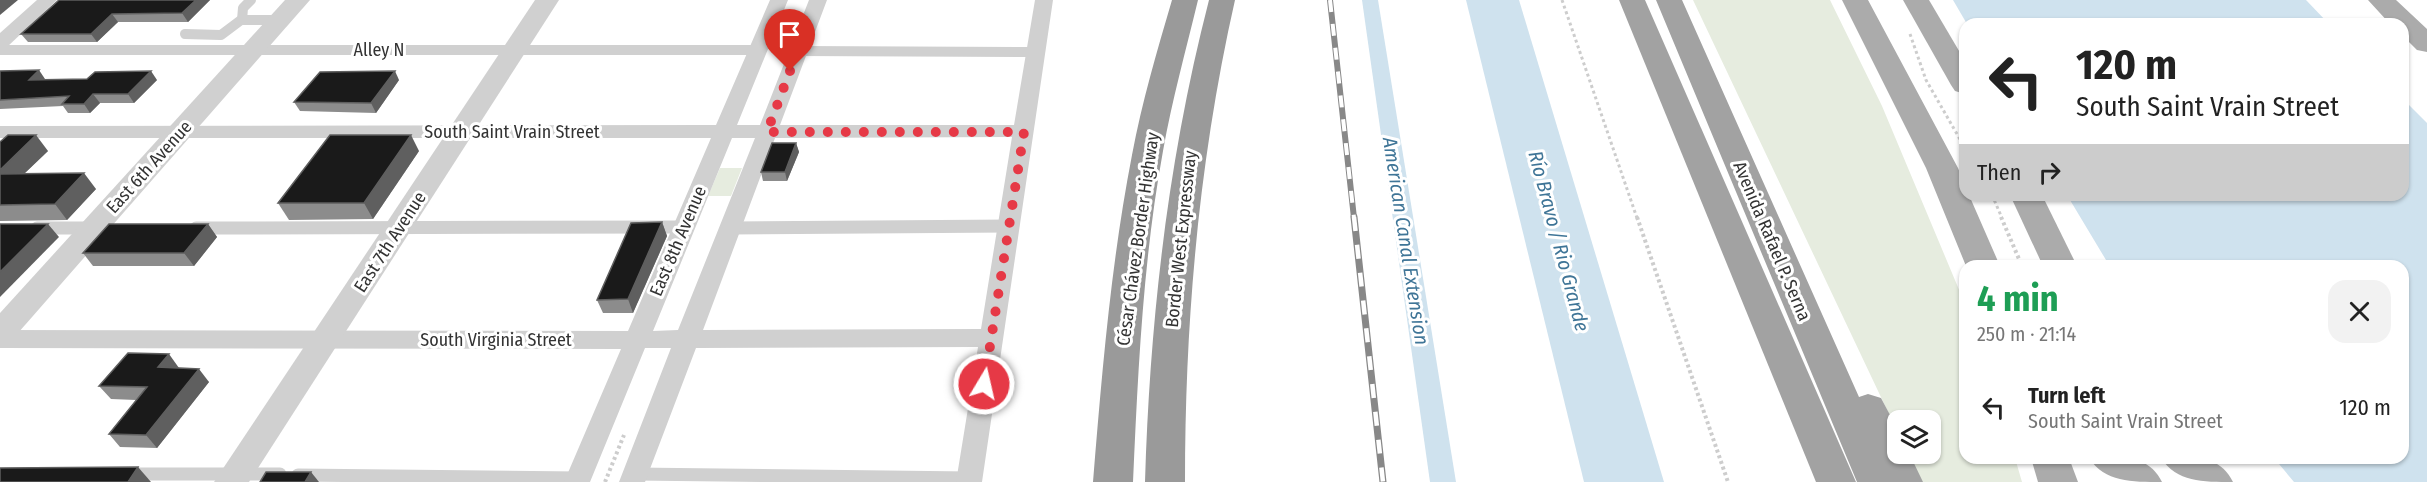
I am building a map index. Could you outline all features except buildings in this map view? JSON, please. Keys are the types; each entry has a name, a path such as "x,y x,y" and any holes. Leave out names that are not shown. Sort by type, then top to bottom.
{"highway":[{"name":"César Chávez Border Highway","path":"1113,482 1127,296 1139,207 1157,107 1185,0"},
{"name":"Border West Expressway","path":"1165,482 1170,339 1182,218 1196,119 1222,0"},
{"name":"Avenida Rafael P. Serna","path":"1632,0 1836,482"},
{"name":"Avenida Rafael P. Serna","path":"1669,0 1751,193 1795,252 1886,482"}],"main road":[{"path":"1855,0 1941,168 1980,260"},
{"path":"1916,0 1959,75"},
{"path":"2358,0 2378,18"},
{"path":"2381,0 2398,18"},
{"path":"2414,35 2427,68"},
{"path":"2028,201 2057,260"},
{"path":"2052,464 2058,482"},
{"path":"2116,464 2142,482"},
{"path":"2142,464 2149,482"},
{"path":"2188,464 2213,482"}],"street":[{"path":"0,43 48,0"},
{"name":"East 7th Avenue","path":"233,478 399,229 547,0"},
{"name":"East 8th Avenue","path":"578,480 779,0"},
{"path":"634,478 818,0"},
{"path":"969,480 1044,0"},
{"name":"East 6th Avenue","path":"0,333 100,228 179,132 289,10"},
{"name":"South Saint Vrain Street","path":"0,132 1024,132"},
{"name":"South Virginia Street","path":"0,339 324,341 992,338"}],"lane":[{"path":"242,20 243,8 250,0"},
{"path":"185,34 221,35 242,20 289,10"},
{"name":"Alley N","path":"0,51 758,50"},
{"path":"798,51 1036,52"},
{"path":"730,228 1010,226"},
{"path":"188,228 683,227"},
{"path":"24,228 100,228"},
{"path":"118,474 233,478 578,480"},
{"path":"634,478 969,480"}],"path":[{"path":"1562,0 1728,482"},
{"path":"1908,31 1926,80 1959,138"},
{"path":"1995,201 2019,260"}],"shaded area":[{"path":"1693,0 1830,0 1882,106 1959,290 1959,464 2017,464 2022,482 1922,482 1913,464 1941,464 1941,410 1887,410"},
{"path":"720,168 742,168 731,196 708,196"}],"water":[{"name":"Río Bravo / Rio Grande","path":"1466,0 1519,0 1664,482 1584,482"},
{"path":"1953,0 2306,0 2323,18 1964,18"},
{"path":"2409,105 2427,123 2427,482 2294,482 2279,464 2409,464 2409,260 2106,260 2071,201 2409,201"}],"waterway":[{"name":"American Canal Extension","path":"1370,0 1443,482"}],"railway":[{"path":"1330,0 1354,218"},
{"path":"1354,217 1383,482"}],"route":[{"path":"790,71 767,132 1024,132 984,384"}]}
